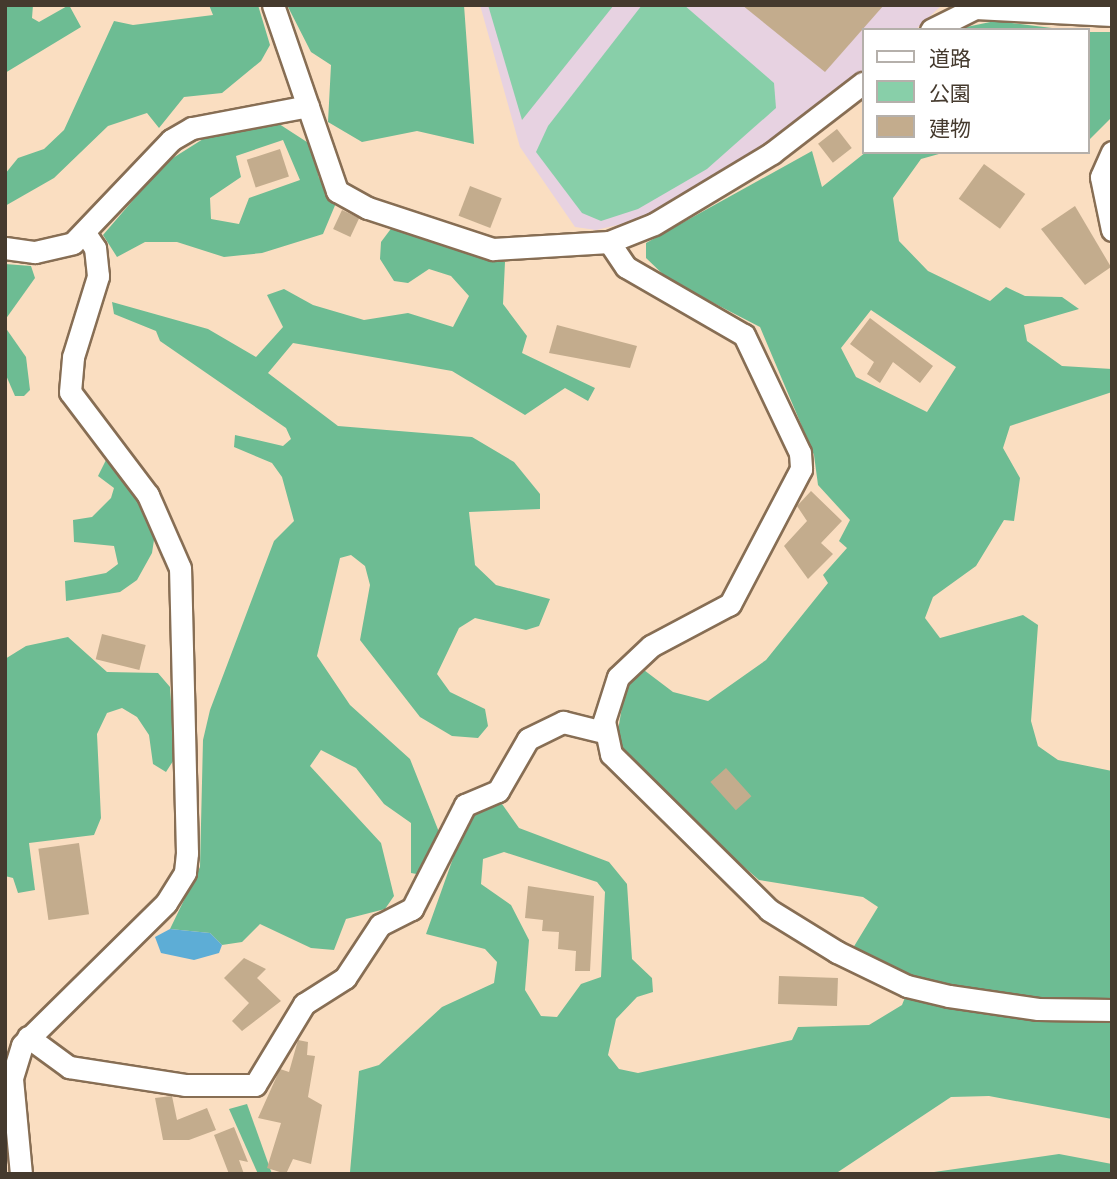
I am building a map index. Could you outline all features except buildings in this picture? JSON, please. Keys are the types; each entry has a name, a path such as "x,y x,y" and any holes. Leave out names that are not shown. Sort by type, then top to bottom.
{"street":[{"path":"273,5 308,106 329,181 349,201 493,249 609,242 654,224 772,153 862,84"},
{"path":"935,28 975,8 1112,15"},
{"path":"5,248 54,250 85,233 171,140 192,128 308,106"},
{"path":"1110,220 1101,177 1112,152"},
{"path":"21,1174 12,1078 28,1037 166,903 185,872 187,853 180,568 148,495 70,392 73,357 95,302 95,248 85,233"},
{"path":"609,242 626,267 744,335 800,453 801,469 730,604 635,657 606,698 603,732 611,754 673,820 769,910 837,952 907,986 949,996 1038,1009 1112,1010"},
{"path":"28,1037 69,1067 185,1085 255,1085 304,1004 345,978 365,939 380,925 412,909 465,805 498,791 528,738 563,722 603,732"}],"shaded area":[{"path":"480,5 942,5 917,28 862,28 862,76 743,162 639,220 596,230 575,227 520,147"}],"green space":[{"path":"5,5 33,5 32,18 39,22 69,5 81,27 5,73"},
{"path":"209,5 258,5 270,45 261,61 222,93 184,97 159,128 147,113 108,126 54,178 5,206 5,174 18,158 44,149 64,130 114,21 133,25 213,15"},
{"path":"287,5 464,5 474,144 417,131 362,142 328,122 331,65 311,52"},
{"path":"488,5 614,5 522,120"},
{"path":"642,5 684,5 774,83 776,108 707,169 638,209 601,221 582,213 536,152 548,126"},
{"path":"995,21 1052,28 962,28"},
{"path":"1089,32 1112,32 1112,117 1089,140"},
{"path":"276,122 310,144 319,178 336,203 323,234 262,253 224,257 177,242 145,242 117,257 103,235 165,163 211,134","holes":["283,140 300,180 249,198 239,224 211,219 210,198 241,177 236,156"]},
{"path":"812,151 822,187 863,154 939,154 921,159 893,198 899,241 928,271 990,301 1006,287 1025,296 1062,297 1079,309 1024,325 1027,341 1062,366 1112,369 1112,392 1010,426 1003,448 1020,478 1014,521 1004,520 976,566 933,597 925,618 940,638 1023,615 1038,625 1031,721 1038,746 1058,760 1112,771 1112,1119 989,1096 951,1097 835,1174 343,1174 350,1172 359,1071 379,1065 442,1007 494,983 497,962 485,949 426,934 471,808 502,804 519,828 609,862 627,884 632,959 652,978 653,992 637,997 616,1019 608,1055 619,1069 638,1073 792,1040 798,1027 869,1025 902,1005 913,977 853,948 878,907 863,897 759,880 626,764 616,742 627,678 640,667 673,692 708,701 766,660 828,583 823,575 847,548 839,541 850,520 818,485 814,455 760,327 669,280 646,258 646,243","holes":["871,310 956,367 927,412 856,377 841,348","504,852 597,882 605,892 601,977 581,984 557,1017 541,1016 525,990 529,940 511,905 481,884 483,859"]},
{"path":"393,226 505,262 503,304 527,336 522,353 595,388 588,401 565,388 525,415 452,371 293,343 268,373 338,426 472,437 514,462 540,494 540,509 469,512 475,565 496,585 550,599 539,626 526,630 475,618 459,628 437,674 450,692 485,709 488,726 478,738 452,736 420,717 360,640 370,585 365,566 351,555 340,558 317,656 350,705 410,759 439,832 422,875 411,873 411,823 384,804 356,768 321,750 310,766 381,843 394,896 385,909 346,919 334,950 311,948 260,924 242,942 222,945 210,933 170,929 200,867 203,740 210,710 274,541 294,521 282,477 272,463 234,447 235,435 283,446 291,439 286,428 160,341 156,331 114,314 112,302 208,329 256,357 283,327 267,295 284,289 313,305 364,320 408,313 453,327 469,296 451,276 429,269 408,283 394,281 380,259 381,242"},
{"path":"5,264 31,266 35,278 5,320"},
{"path":"5,327 26,357 30,390 24,396 15,396 5,373"},
{"path":"107,458 156,527 152,553 137,580 120,592 66,601 65,581 106,573 118,564 114,546 74,542 73,520 92,517 111,498 114,488 98,476"},
{"path":"68,637 107,672 158,673 170,687 175,758 166,772 153,764 149,735 137,717 122,708 107,713 97,734 101,818 94,835 29,843 35,890 18,893 13,878 5,876 5,659 26,646"},
{"path":"247,1104 272,1174 258,1174 229,1109"},
{"path":"1059,1154 1112,1164 1112,1174 920,1174"}],"water":[{"path":"170,929 210,933 222,945 219,953 194,960 161,953 155,937"}]}
